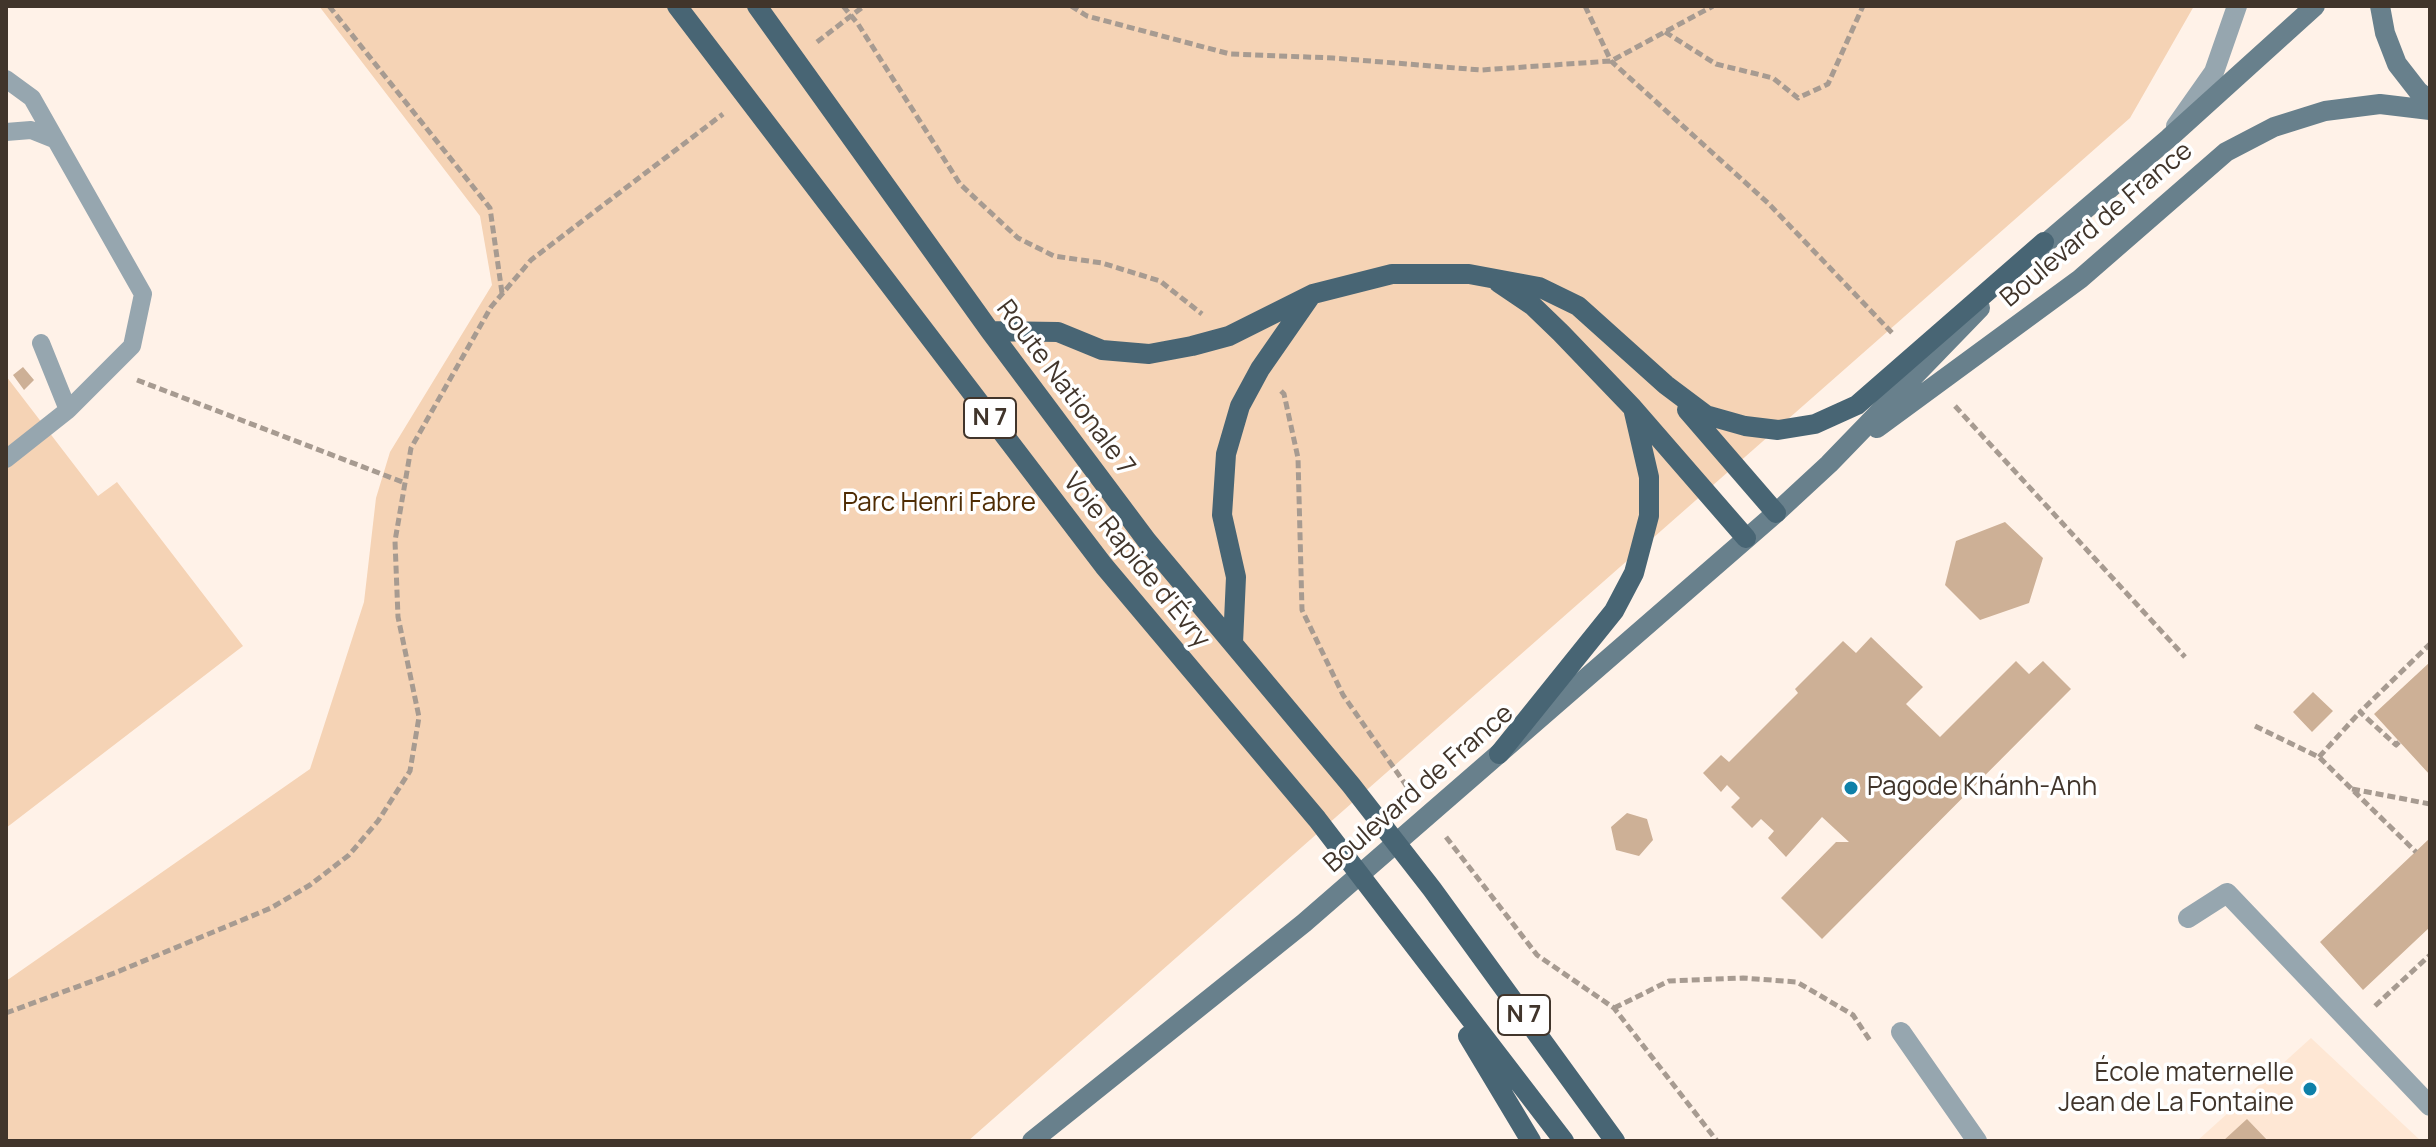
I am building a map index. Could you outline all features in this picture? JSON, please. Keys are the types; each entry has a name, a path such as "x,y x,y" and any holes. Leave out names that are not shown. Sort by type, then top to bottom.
{"main road":[{"name":"Voie Rapide d'Évry","path":"677,6 1104,566 1317,819 1564,1141"},
{"name":"Route Nationale 7","path":"757,6 990,331 1147,541 1351,785 1432,889 1615,1141"},
{"name":"Boulevard de France","path":"1032,1141 1304,923 1776,513 1829,464 2044,242 2169,138 2315,6"},
{"path":"2380,6 2385,33 2397,64 2430,101"},
{"name":"Boulevard de France","path":"1829,464 2080,279 2226,152 2274,127 2325,111 2380,104 2430,110"},
{"path":"990,331 1058,332 1102,350 1149,354 1229,336 1313,294 1392,274 1469,274 1539,287 1578,306 1666,385 1706,415 1745,426 1778,430 1815,424 1857,405 2044,242"},
{"path":"1496,281 1533,306 1633,408 1746,538"},
{"path":"1233,643 1236,577 1222,515 1226,454 1240,406 1260,369 1313,294"},
{"path":"1666,385 1776,513"},
{"path":"1499,754 1614,611 1634,573 1649,516 1649,477 1633,408"},
{"path":"1419,954 1531,1141"}],"street":[{"path":"2169,138 2214,72 2237,6"},
{"path":"2188,918 2227,893 2430,1106"},
{"path":"1901,1032 1977,1141"}],"lane":[{"path":"6,79 32,98 143,294 132,346 68,410 6,459"},
{"path":"6,132 31,130 56,140"},
{"path":"41,343 68,410"}],"path":[{"path":"329,6 490,208 502,293"},
{"path":"813,45 864,6"},
{"path":"1071,6 1087,16 1230,54 1333,58 1481,70 1611,61 1713,6"},
{"path":"1585,6 1611,61 1768,203 1862,298"},
{"path":"1665,32 1716,64 1773,78 1798,98 1828,84 1863,6"},
{"path":"6,1013 117,972 271,908 310,885 349,855 378,821 410,771 419,717 398,617 395,541 411,448 491,307 531,260 726,112"},
{"path":"109,369 405,483"},
{"path":"1996,452 2185,657"},
{"path":"2319,757 2430,644"},
{"path":"2360,712 2396,745 2399,742"},
{"path":"2255,726 2319,757 2416,852"},
{"path":"2351,788 2430,804"},
{"path":"1464,861 1537,955 1614,1008 1717,1141"},
{"path":"2353,1026 2430,955"},
{"path":"1614,1008 1669,981 1743,978 1797,982 1853,1015 1877,1050 1901,1032"}],"shaded area":[{"name":"École maternelle Jean de La Fontaine","path":"2311,1038 2421,1141 2197,1141"}],"green space":[{"name":"Parc Henri Fabre","path":"319,6 2194,6 2130,118 968,1141 6,1141 6,981 310,769 364,602 376,498 390,452 492,285 480,216"},
{"path":"6,376 98,496 117,482 243,646 6,828"}],"building":[{"path":"23,367 34,380 24,390 13,375"},
{"path":"2005,522 2043,558 2029,603 1980,620 1945,585 1956,541"},
{"name":"Pagode Khánh-Anh","path":"1871,637 1923,687 1906,704 1940,737 2016,661 2029,674 2043,661 2071,689 1822,939 1781,898 1836,842 1849,842 1822,817 1786,857 1768,838 1774,831 1761,819 1752,828 1731,807 1740,798 1727,785 1721,792 1703,773 1721,755 1729,762 1798,693 1795,689 1843,641 1856,653"},
{"path":"2430,662 2430,775 2374,714"},
{"path":"2313,692 2333,711 2312,732 2293,712"},
{"path":"1627,813 1647,819 1653,840 1639,856 1616,850 1611,827"},
{"path":"2430,838 2430,927 2363,990 2320,942"},
{"path":"2247,1119 2268,1141 2223,1141"}],"place":[{"name":"Pagode Khánh-Anh","path":"1851,788"},
{"name":"École maternelle Jean de La Fontaine","path":"2310,1089"}]}
